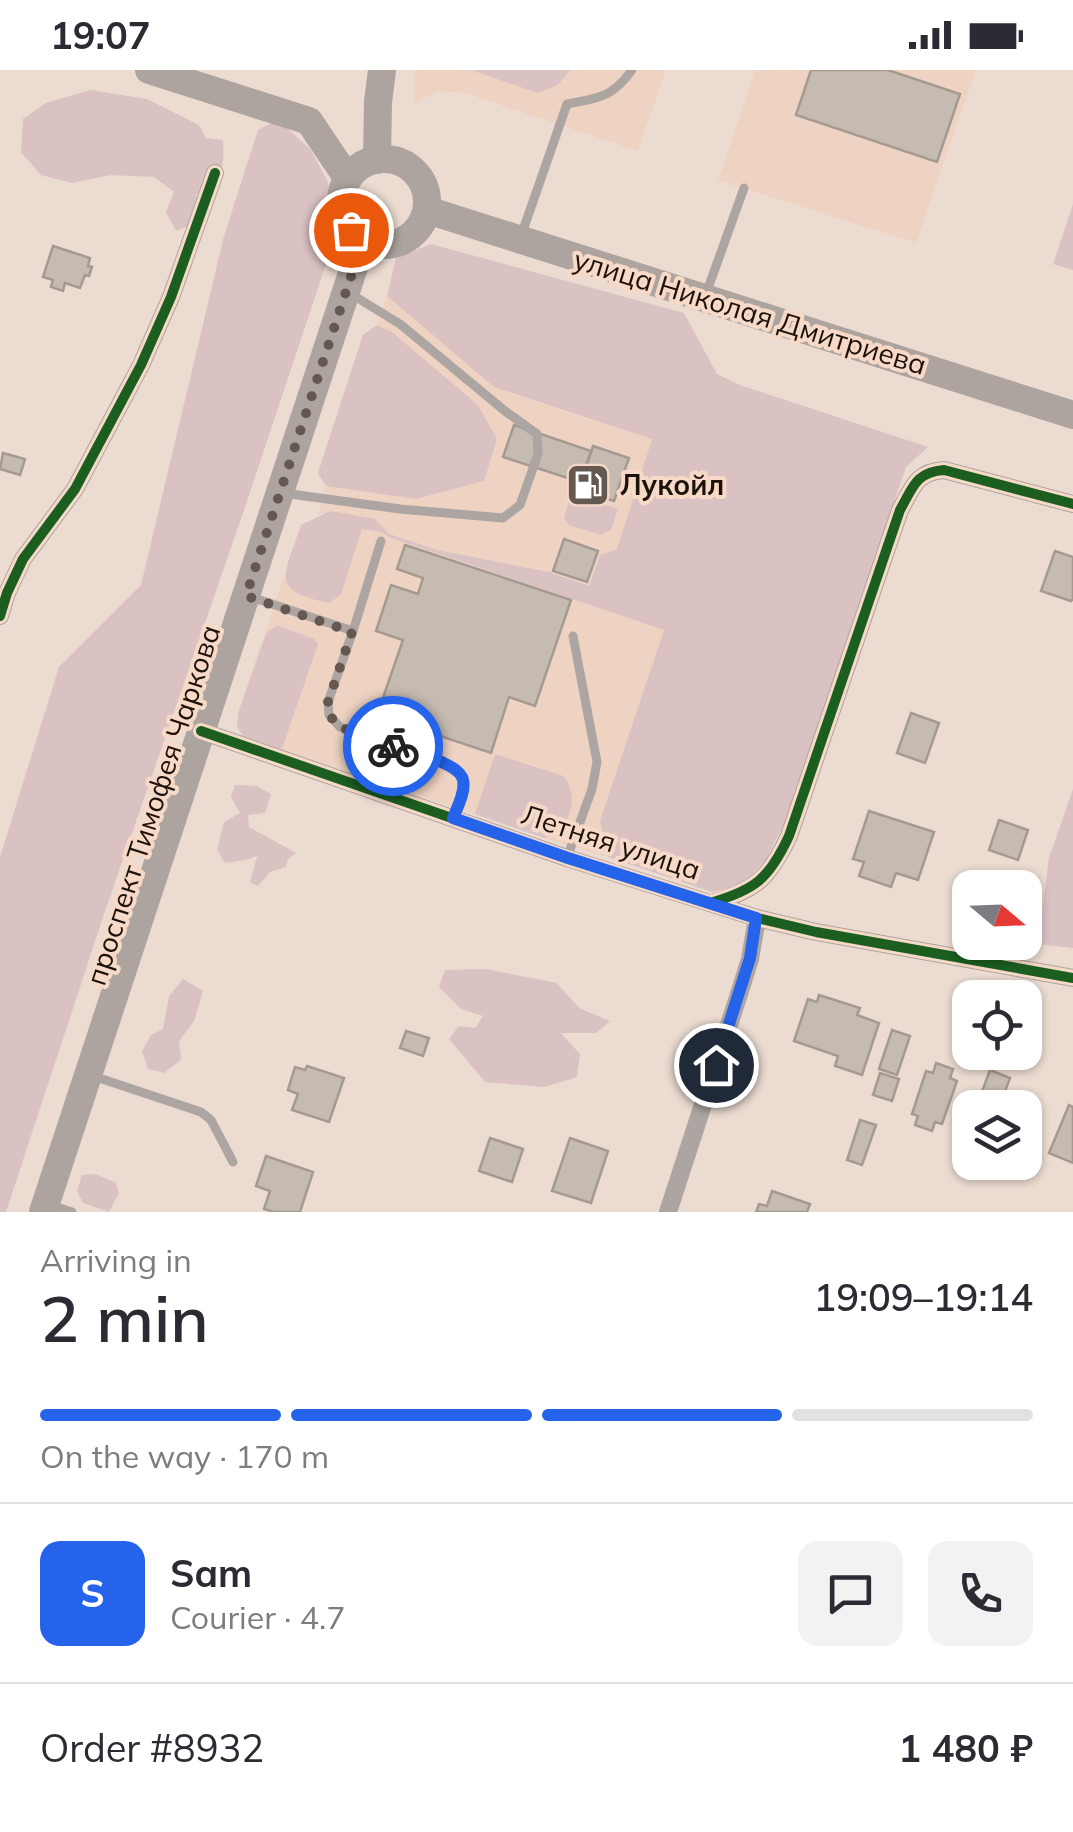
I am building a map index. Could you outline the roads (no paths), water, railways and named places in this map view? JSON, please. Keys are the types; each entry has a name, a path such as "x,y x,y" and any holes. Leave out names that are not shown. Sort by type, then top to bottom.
{"main road":[{"path":"149,70 309,121 348,179"},
{"path":"378,160 382,70"},
{"path":"378,160 404,164 415,172 427,196 427,210 419,229 403,242 382,246 363,240 351,230 342,214 341,196 348,179 360,166 378,160"},
{"name":"улица Николая Дмитриева","path":"427,210 1073,415"},
{"name":"проспект Тимофея Чаркова","path":"54,1209 88,1074 363,240"}],"street":[{"path":"0,616 23,559 74,488 140,364 171,296 216,173"},
{"path":"710,903 744,893 778,859 900,510 916,482 928,471 944,470 1073,504"},
{"name":"Летняя улица","path":"201,731 568,858 756,918 1073,978"},
{"path":"668,1212 750,958 756,918"}],"lane":[{"path":"520,240 567,104 605,97 632,70"},
{"path":"705,299 744,188"},
{"path":"281,493 502,518 520,505 538,454 536,434 400,324 346,291"},
{"path":"381,541 328,702 329,715 340,727 456,768 464,784 453,818"},
{"path":"246,596 352,632"},
{"path":"568,858 592,789 597,762 573,636"},
{"path":"88,1074 201,1112 211,1120 233,1162"}],"place":[{"name":"Лукойл","path":"588,485"}]}
